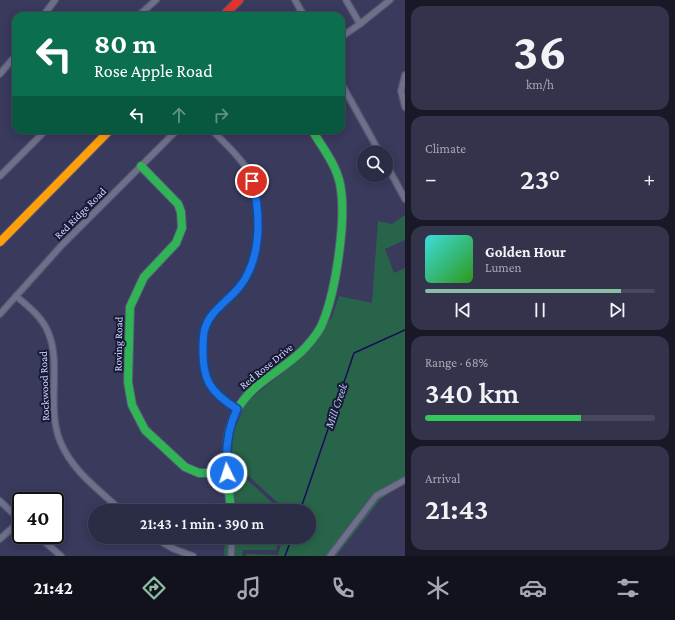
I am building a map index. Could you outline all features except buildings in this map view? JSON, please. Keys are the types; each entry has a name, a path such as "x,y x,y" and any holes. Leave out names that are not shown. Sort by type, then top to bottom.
{"street":[{"path":"46,12 56,0"},
{"path":"142,12 156,0"},
{"path":"227,12 239,0"},
{"path":"295,0 302,12"},
{"path":"346,0 360,24"},
{"path":"345,34 390,0"},
{"path":"0,74 12,60"},
{"path":"405,75 400,91 405,107"},
{"path":"345,90 376,146"},
{"path":"0,176 42,134"},
{"path":"0,242 106,134"},
{"name":"Red Ridge Road","path":"0,314 61,246 173,134"},
{"path":"216,134 243,163 252,181 257,204 256,248 249,271 232,296 212,315 204,329 203,337 202,361 205,377 217,395 237,409"},
{"name":"Red Rose Drive","path":"230,504 226,444 232,420 237,409 249,393 298,355 307,346 318,330 328,306 342,217 342,197 336,174 314,134"},
{"name":"Roving Road","path":"142,166 178,204 181,212 182,228 176,243 144,277 130,307 128,330 128,382 132,405 145,430 185,466 199,473 227,473"},
{"path":"393,177 405,199"},
{"name":"Rockwood Road","path":"16,296 38,316 45,326 52,342 54,419 64,451 77,470 114,504"},
{"path":"330,556 376,496 405,480"},
{"path":"0,501 12,512"},
{"path":"0,539 12,529"},
{"path":"47,544 60,556"},
{"path":"165,544 193,556"},
{"path":"231,556 232,544"}],"green space":[{"path":"405,215 405,240 385,249 394,273 405,268 405,480 380,500 336,556 246,556 246,554 278,555 281,544 316,544 316,504 279,504 231,460 234,430 247,402 311,349 332,317 339,296 372,303 378,221 392,224"},
{"path":"229,463 273,504 226,504"},
{"path":"225,544 277,544 276,550 243,550 242,556 224,556"}],"waterway":[{"name":"Mill Creek","path":"302,504 354,353 405,330"},
{"name":"Mill Creek","path":"285,556 289,544"}],"traffic: fast":[{"path":"230,504 226,460 228,434 237,410 260,383 298,355 314,338 322,325 332,292 339,253 342,198 340,184 335,170 314,134"},
{"path":"141,166 178,204 181,212 182,228 176,243 144,277 130,307 128,382 132,405 145,430 185,467 199,473 227,473"}],"traffic: slow":[{"path":"0,242 106,134"}],"traffic: jam":[{"path":"227,12 239,0"}],"route":[{"path":"227,473 226,444 228,432 237,409 225,402 209,386 205,377 202,361 203,337 207,322 239,288 249,271 256,248 257,204 252,181"}]}
